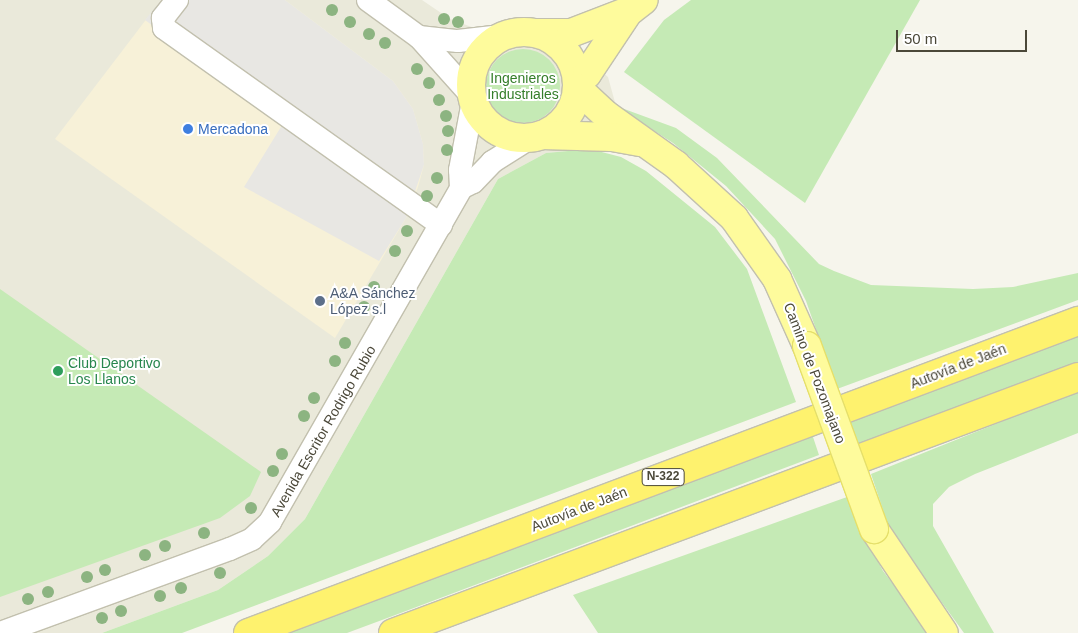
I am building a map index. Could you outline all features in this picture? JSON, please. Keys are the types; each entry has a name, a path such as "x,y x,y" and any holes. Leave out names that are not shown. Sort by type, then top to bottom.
{"highway":[{"name":"Autovía de Jaén","path":"248,633 1078,321"},
{"path":"393,633 1078,377"}],"main road":[{"path":"637,5 609,37 588,74 577,85 568,114 557,127 536,136 512,136 495,130 482,117 472,98 471,77 477,60 487,46 502,36 534,33 571,33 637,5"},
{"path":"534,33 547,37 568,55 577,85"},
{"name":"Camino de Pozomajano","path":"577,85 644,144 676,165 734,218 778,279 807,346 874,529 944,633"},
{"name":"Camino de Pozomajano","path":"536,136 612,136 644,144"}],"street":[{"path":"177,0 163,18 164,28 440,225"},
{"path":"368,0 419,37 472,98"},
{"path":"419,37 458,41 502,36"},
{"name":"Avenida Escritor Rodrigo Rubio","path":"0,633 230,549 252,539 264,528 285,498 461,188 460,170 472,98"},
{"name":"Avenida Escritor Rodrigo Rubio","path":"461,188 474,182 492,162 536,136"}],"shaded area":[{"path":"0,0 422,0 450,19 477,29 517,19 544,20 608,77 616,106 590,149 546,153 498,179 305,519 268,556 218,590 102,633 0,633"},
{"path":"161,0 285,0 393,81 413,109 423,144 424,165 418,187 406,218 335,338 55,139"},
{"path":"161,0 285,0 393,81 413,109 423,144 424,165 406,218 379,261 244,187 284,122 145,20"}],"green space":[{"path":"691,0 920,0 805,203 624,72 664,20"},
{"name":"Ingenieros Industriales","path":"523,49 537,52 549,60 557,72 560,86 557,100 549,112 537,120 523,123 509,120 497,112 489,100 486,86 489,72 497,60 509,52"},
{"path":"616,106 676,128 717,158 819,264 834,271 871,285 973,289 1013,287 1078,273 1078,300 837,389 806,301 775,239 726,186 673,143"},
{"path":"590,149 621,157 646,171 715,227 747,269 796,402 182,633 102,633 218,590 268,556 305,519 498,179 546,153"},
{"name":"Club Deportivo Los Llanos","path":"0,289 261,472 250,496 220,518 0,597"},
{"path":"1078,331 1078,363 855,448 845,419"},
{"path":"1078,391 1078,433 975,474 949,487 933,504 933,526 994,633 964,633 890,531 871,474"},
{"path":"812,434 819,455 390,617 347,633 278,633"},
{"path":"847,497 863,540 866,539 883,571 931,633 598,633 573,595"}],"place":[{"name":"Mercadona","path":"188,129"},
{"name":"A&A Sánchez López s.l","path":"320,301"},
{"name":"Club Deportivo Los Llanos","path":"58,371"}]}
